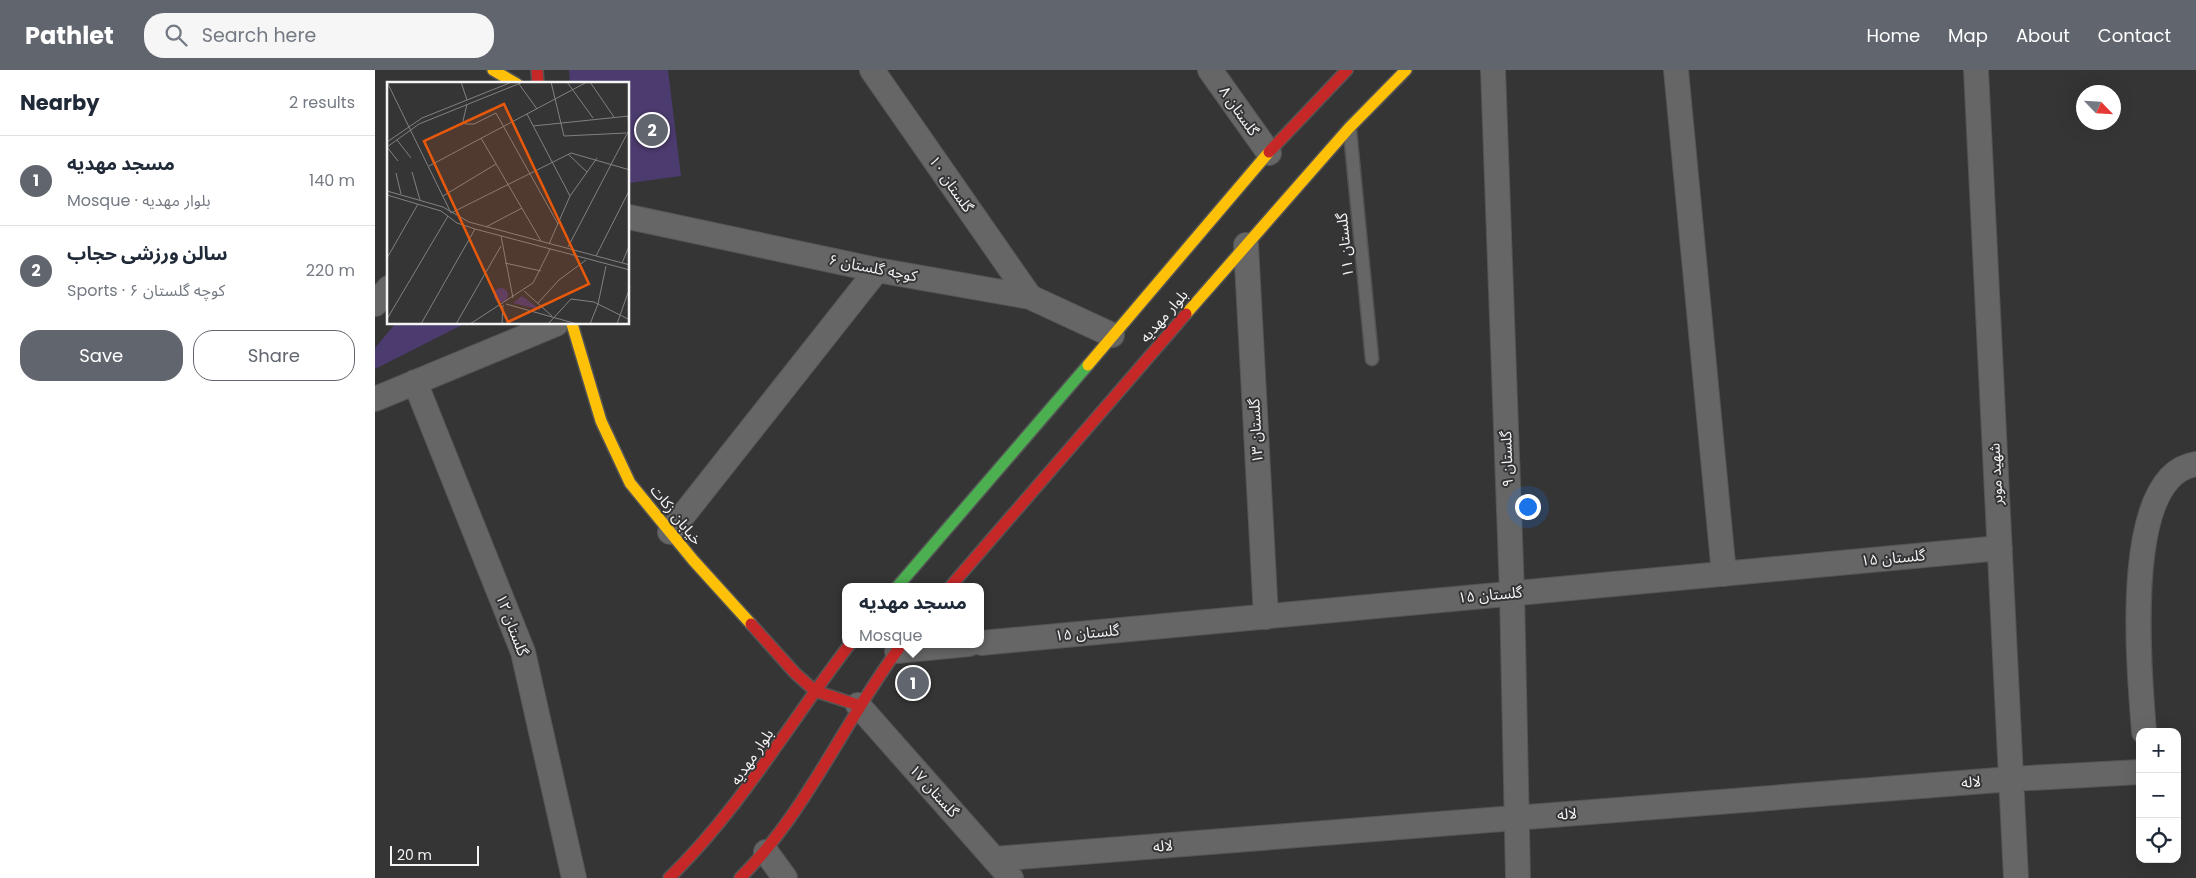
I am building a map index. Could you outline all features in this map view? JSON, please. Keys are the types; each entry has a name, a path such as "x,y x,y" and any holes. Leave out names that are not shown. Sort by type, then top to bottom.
{"main road":[{"path":"493,70 514,82"},
{"name":"بلوار مهدیه","path":"900,583 1269,153 1347,70"},
{"name":"بلوار مهدیه","path":"953,583 1349,128 1406,70"},
{"name":"خیابان زکات","path":"572,325 601,421 630,483 693,560 795,674 815,691"},
{"name":"بلوار مهدیه","path":"669,878 746,794 815,691 848,648"},
{"path":"740,878 766,852 810,786 858,705 899,648"},
{"path":"815,691 858,705"}],"street":[{"name":"گلستان ۱۰","path":"872,70 1030,297"},
{"name":"گلستان ۸","path":"1210,70 1269,153"},
{"name":"گلستان ۹","path":"1493,70 1512,593 1519,878"},
{"path":"1676,70 1725,574"},
{"name":"شهید موبر","path":"1976,70 2016,878"},
{"name":"کوچه گلستان ۶","path":"630,217 877,270 1030,297 1112,335"},
{"name":"گلستان ۱۳","path":"1246,245 1266,617"},
{"path":"670,532 877,270"},
{"path":"375,304 387,290"},
{"path":"375,399 554,325"},
{"name":"گلستان ۱۲","path":"415,382 523,652 574,878"},
{"path":"2144,728 2137,638 2141,548 2157,498 2173,475 2196,464"},
{"name":"گلستان ۱۵","path":"984,643 2000,548"},
{"name":"گلستان ۱۷","path":"858,705 1011,878"},
{"name":"لاله","path":"995,859 2011,779 2136,772"},
{"path":"766,852 785,878"}],"lane":[{"name":"گلستان ۱۱","path":"1349,128 1372,359"}],"shaded area":[{"path":"569,70 668,70 681,176 630,183 630,82 570,82"},
{"path":"394,325 462,325 375,369 375,348"}],"traffic: fast":[{"path":"900,583 1088,365"}],"traffic: slow":[{"path":"493,70 514,82"},
{"path":"1186,314 1349,128 1406,70"},
{"path":"1088,365 1269,152"},
{"path":"572,325 601,421 630,483 693,560 751,624"}],"traffic: jam":[{"path":"537,70 538,82"},
{"path":"1269,152 1347,70"},
{"path":"953,583 1186,314"},
{"path":"751,624 795,673 815,691 858,705"},
{"path":"669,878 695,851 742,794 847,648"},
{"path":"740,878 786,824 881,673 899,648"}],"place":[{"name":"سالن ورزشی حجاب","path":"652,130"},
{"name":"مسجد مهدیه","path":"913,683"}]}
